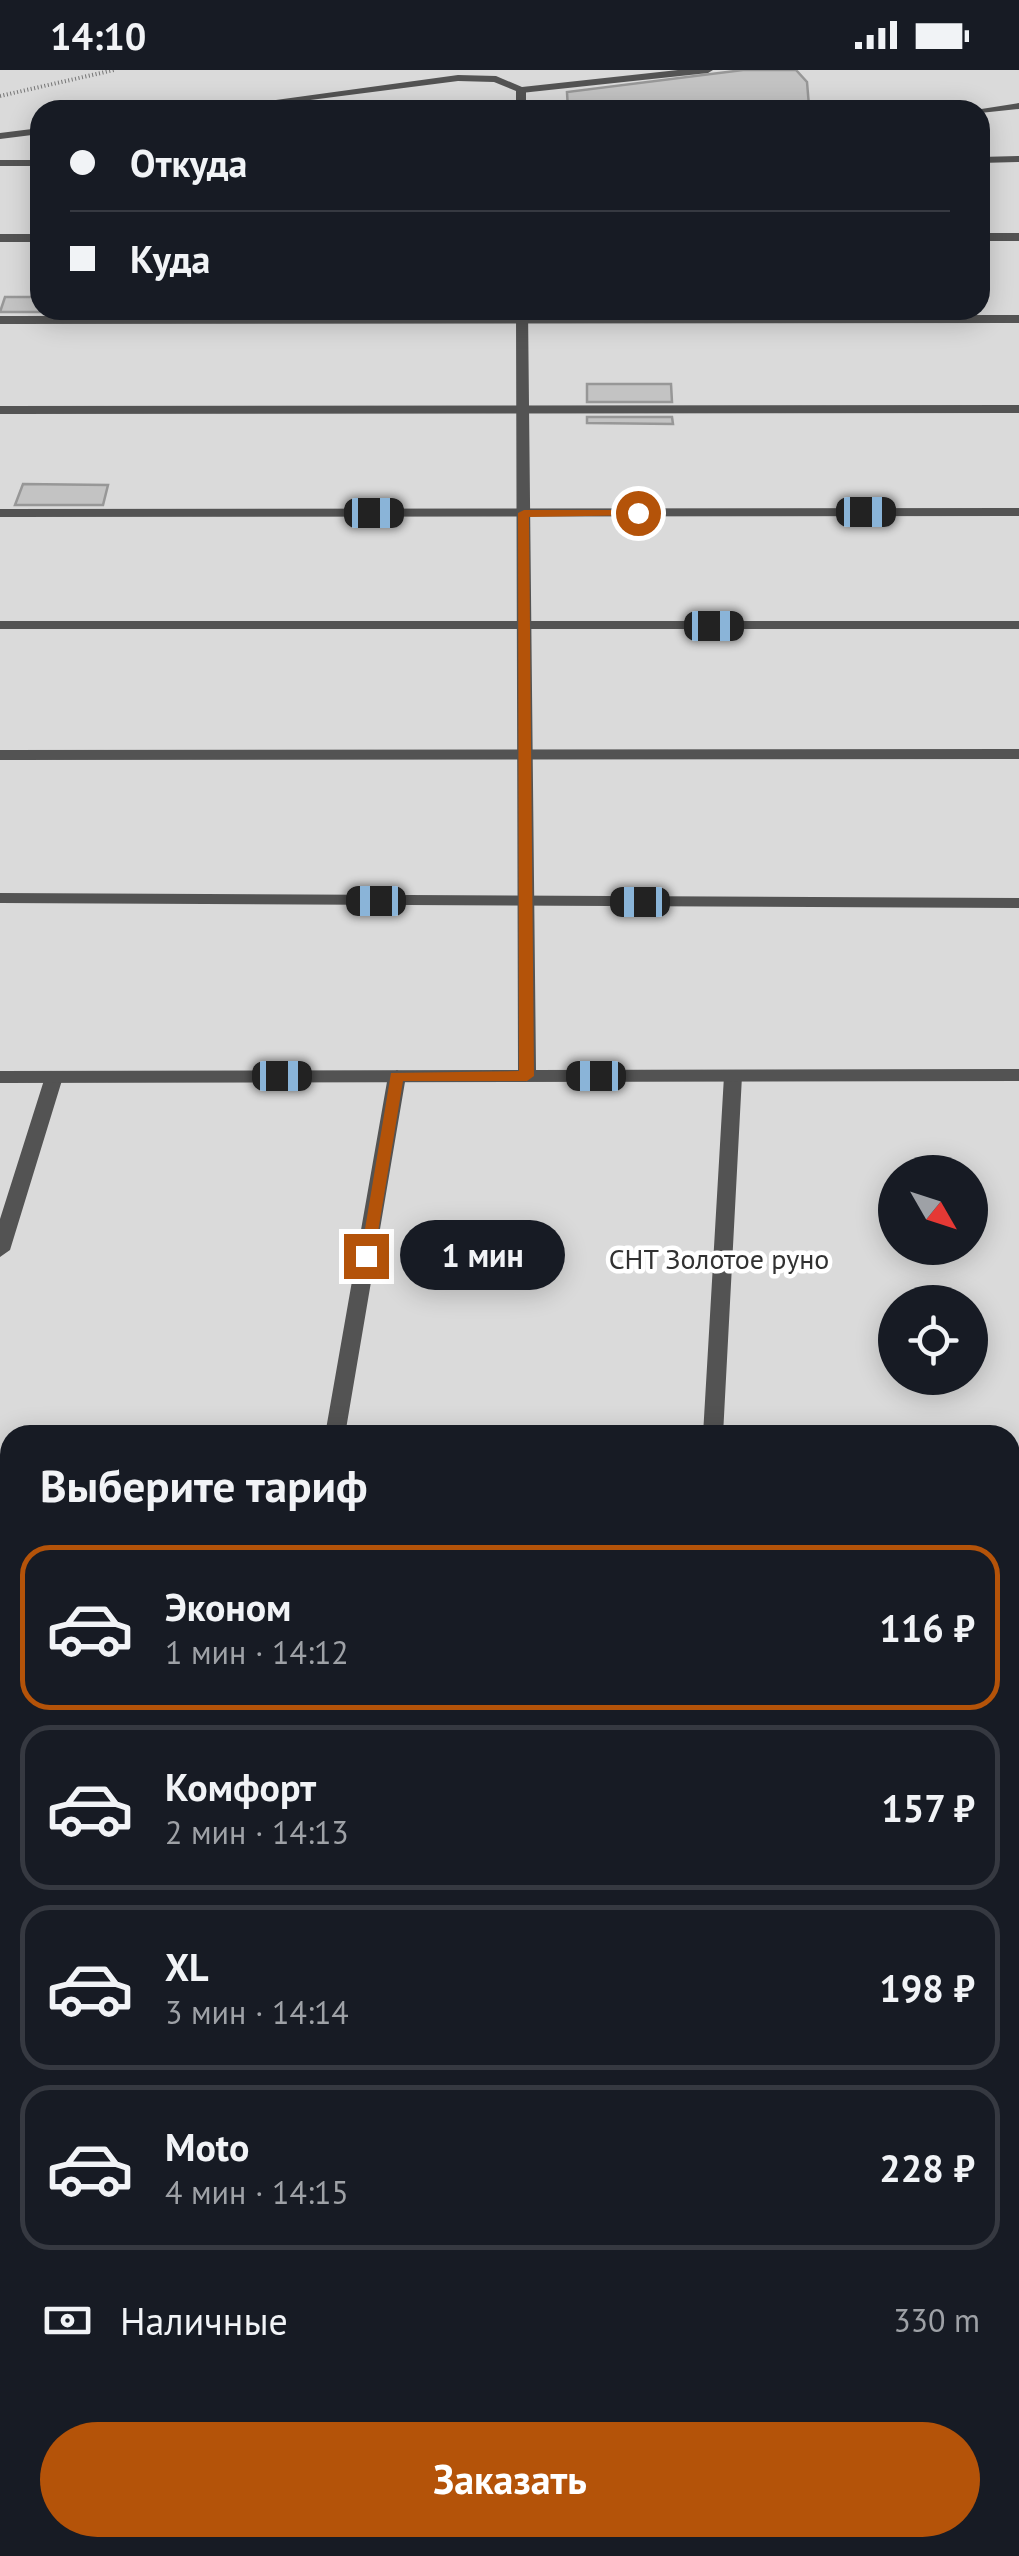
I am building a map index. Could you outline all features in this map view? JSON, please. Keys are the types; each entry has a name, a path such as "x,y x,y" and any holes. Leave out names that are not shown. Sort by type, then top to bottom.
{"street":[{"path":"286,100 458,78 496,80 522,90 708,70"},
{"path":"522,90 522,100"},
{"path":"990,109 1019,106"},
{"path":"0,136 30,132"},
{"path":"990,160 1019,159"},
{"path":"0,162 30,163"},
{"path":"990,237 1019,237"},
{"path":"0,238 30,238"},
{"path":"990,319 1019,319"},
{"path":"0,320 30,320"},
{"path":"522,320 527,1076"},
{"path":"0,410 1019,409"},
{"path":"0,513 1019,512"},
{"path":"0,625 1019,625"},
{"path":"0,755 1019,754"},
{"path":"0,898 1019,903"},
{"path":"0,1077 1019,1075"},
{"path":"0,1250 54,1076"},
{"path":"337,1425 396,1076"},
{"path":"714,1425 733,1076"}],"path":[{"path":"0,96 114,70"}],"green space":[{"name":"СНТ Золотое руно","path":"0,70 1019,70 1019,1425 0,1425"}],"building":[{"path":"743,70 796,70 807,82 808,100 567,100 567,92"},
{"path":"5,297 30,297 30,312 0,312"},
{"path":"587,384 671,384 672,402 587,402"},
{"path":"587,417 672,417 673,424 587,423"},
{"path":"23,484 108,485 103,505 15,505"}],"route":[{"path":"366,1256 396,1076 527,1076 524,513 638,513"}]}
